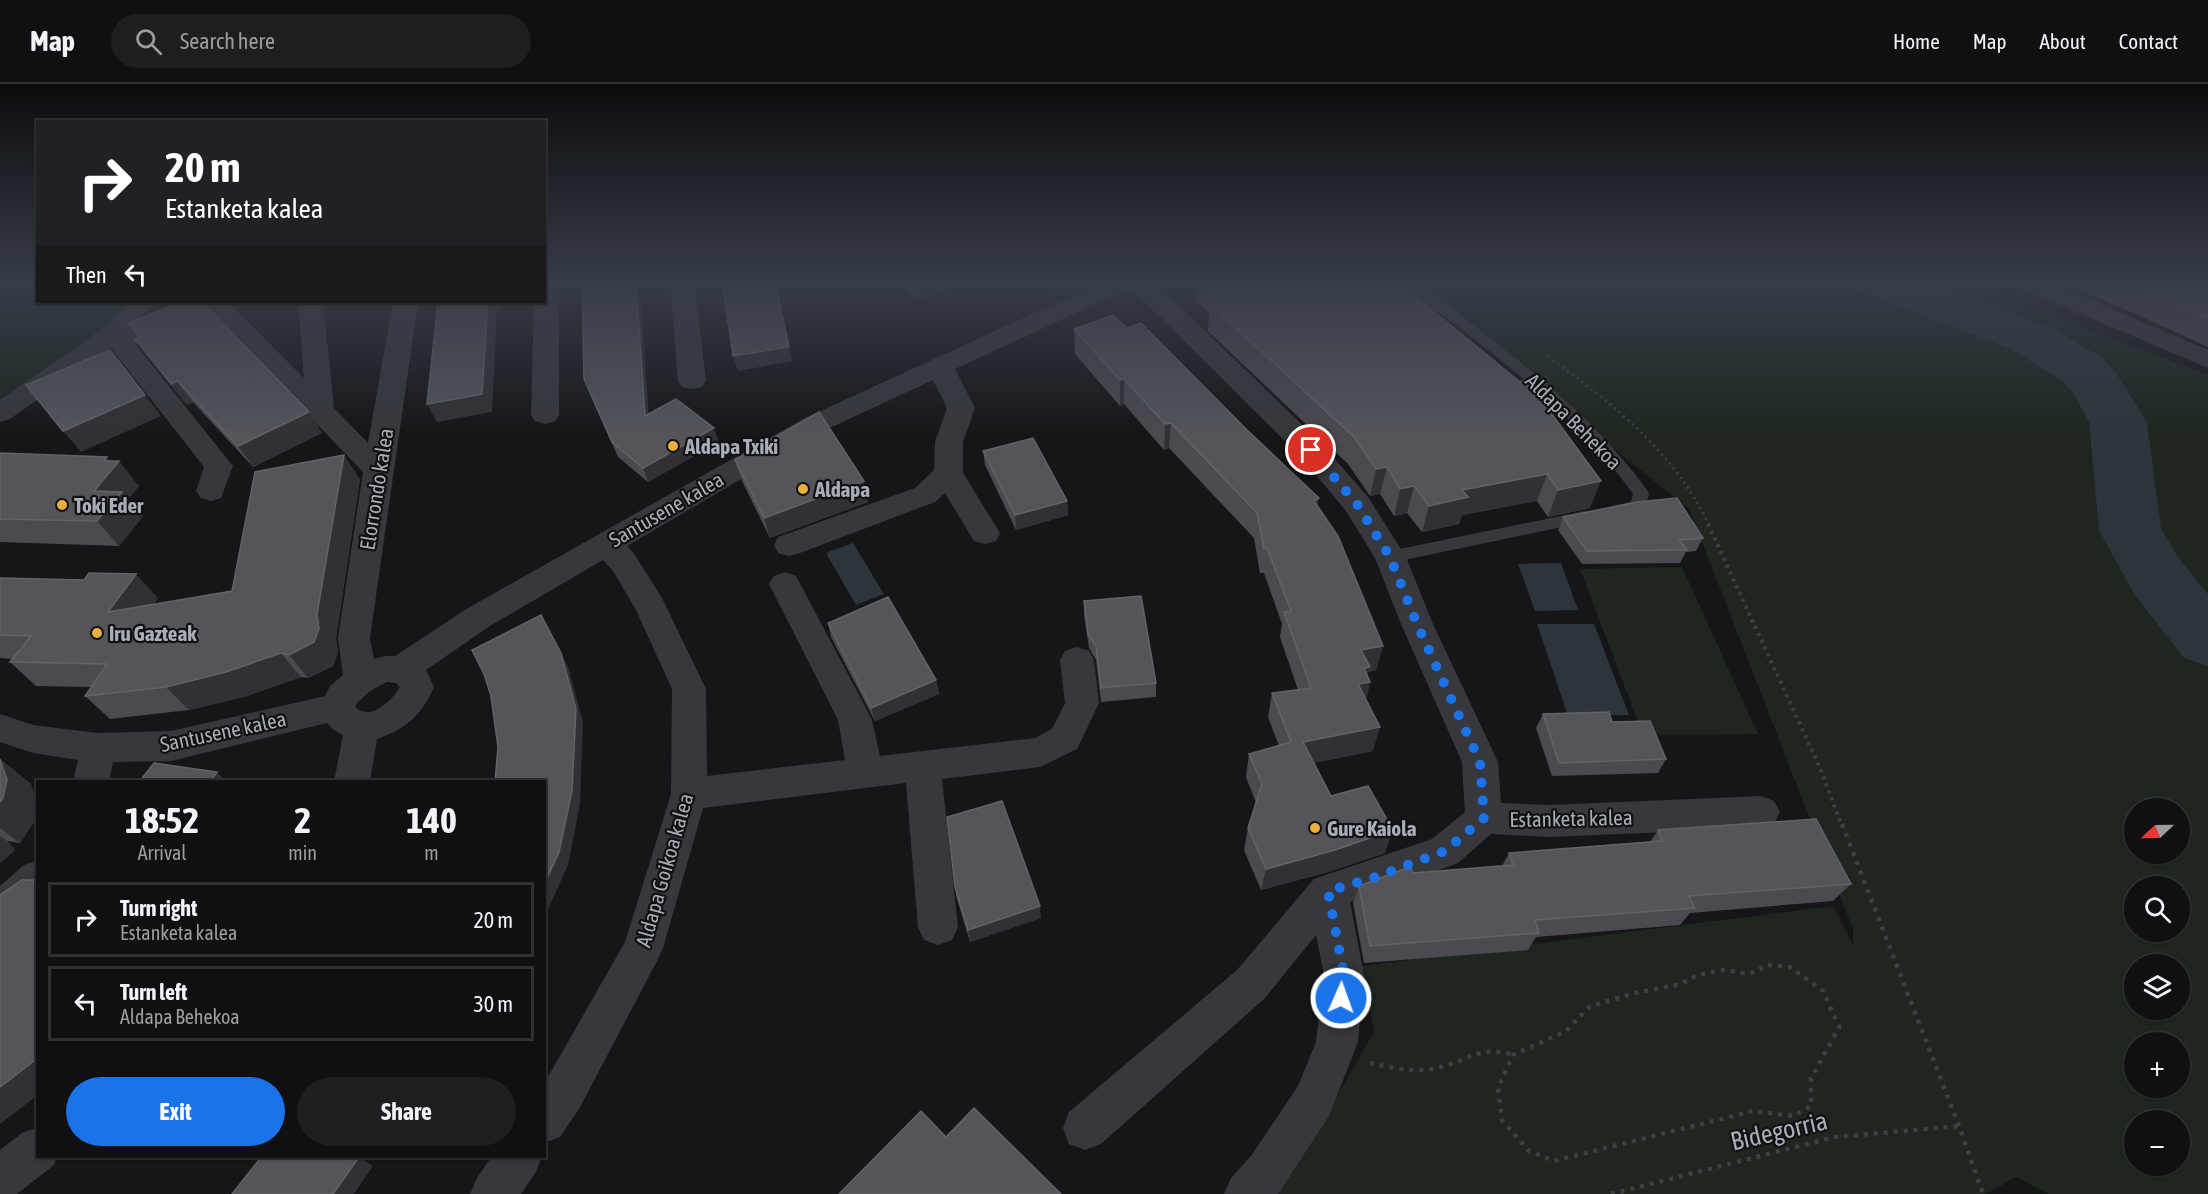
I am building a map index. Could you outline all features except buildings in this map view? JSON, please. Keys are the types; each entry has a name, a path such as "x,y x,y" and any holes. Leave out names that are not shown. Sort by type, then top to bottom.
{"street":[{"path":"116,339 121,332"},
{"path":"0,413 116,339 136,332"},
{"path":"243,332 378,470"},
{"path":"313,332 320,410"},
{"name":"Elorrondo kalea","path":"360,678 354,638 401,332"},
{"path":"545,415 546,332"},
{"path":"687,332 692,381"},
{"name":"Santusene kalea","path":"401,669 479,616 607,545 813,425 1014,332"},
{"path":"1190,332 1311,450 1357,504 1390,557 1417,624 1480,762 1484,818"},
{"path":"2142,332 2208,360"},
{"path":"116,339 219,466 211,491"},
{"path":"940,366 961,408 949,442 948,473 985,533"},
{"path":"789,545 925,495 948,473"},
{"name":"Aldapa Goikoa kalea","path":"546,1118 564,1094 643,948 689,794 689,689 651,607 624,563 607,545"},
{"path":"785,584 855,720 865,773"},
{"path":"689,794 1040,752 1065,739 1082,703 1077,660"},
{"path":"351,716 374,725 392,718 413,698 417,687 415,678 401,669 385,669 360,678 347,690 351,716 352,780"},
{"name":"Santusene kalea","path":"0,728 33,739 94,765 171,746 351,716"},
{"path":"0,754 33,739"},
{"path":"923,766 938,927"},
{"name":"Estanketa kalea","path":"1328,891 1373,878 1445,851 1484,818 1550,821 1761,812"},
{"path":"0,908 36,880"},
{"path":"1247,1194 1267,1172 1314,1101 1337,1042 1344,975 1328,891"},
{"path":"1085,1128 1251,984 1328,891"},
{"path":"0,1179 36,1151"}],"lane":[{"name":"Aldapa Behekoa","path":"1390,557 1638,506 1641,494 1631,478 1589,430 1522,370 1472,332"}],"path":[{"path":"1544,353 1617,408 1658,448 1701,509 1820,768 1959,1126 1983,1194"},
{"path":"1337,1042 1357,1060 1396,1069 1439,1068 1467,1056 1496,1050 1513,1054 1566,1030 1589,1007 1635,993 1681,984 1698,975 1723,970 1749,974 1768,965 1790,968 1823,992 1839,1027 1811,1079 1811,1106 1794,1116 1753,1111 1554,1161 1529,1151 1502,1120 1498,1088 1513,1054"},
{"name":"Bidegorria","path":"1611,1194 1834,1137 1959,1126"}],"shaded area":[{"path":"0,332 108,332 0,407"},
{"path":"1475,332 2094,332 2208,375 2208,1194 2049,1194 2016,1177 1986,1194 1270,1194 1312,1139 1374,1032 1362,966 1833,906 1853,945 1853,929 1689,509 1583,424"},
{"path":"853,543 884,594 856,605 826,553"},
{"path":"1561,563 1578,610 1535,611 1518,564"},
{"path":"1682,567 1758,734 1643,735 1580,569"},
{"path":"1537,624 1594,624 1629,715 1568,716"}],"waterway":[{"path":"2015,332 2028,337 2082,369 2096,385 2118,422 2130,530 2157,577 2208,640"}],"place":[{"name":"Aldapa Txiki","path":"673,446"},
{"name":"Aldapa","path":"803,489"},
{"name":"Toki Eder","path":"62,505"},
{"name":"Iru Gazteak","path":"97,633"},
{"name":"Gure Kaiola","path":"1315,828"}],"route":[{"path":"1311,450 1357,504 1390,557 1417,624 1480,762 1484,818 1445,851 1373,878 1328,891 1344,975 1341,998"}]}
